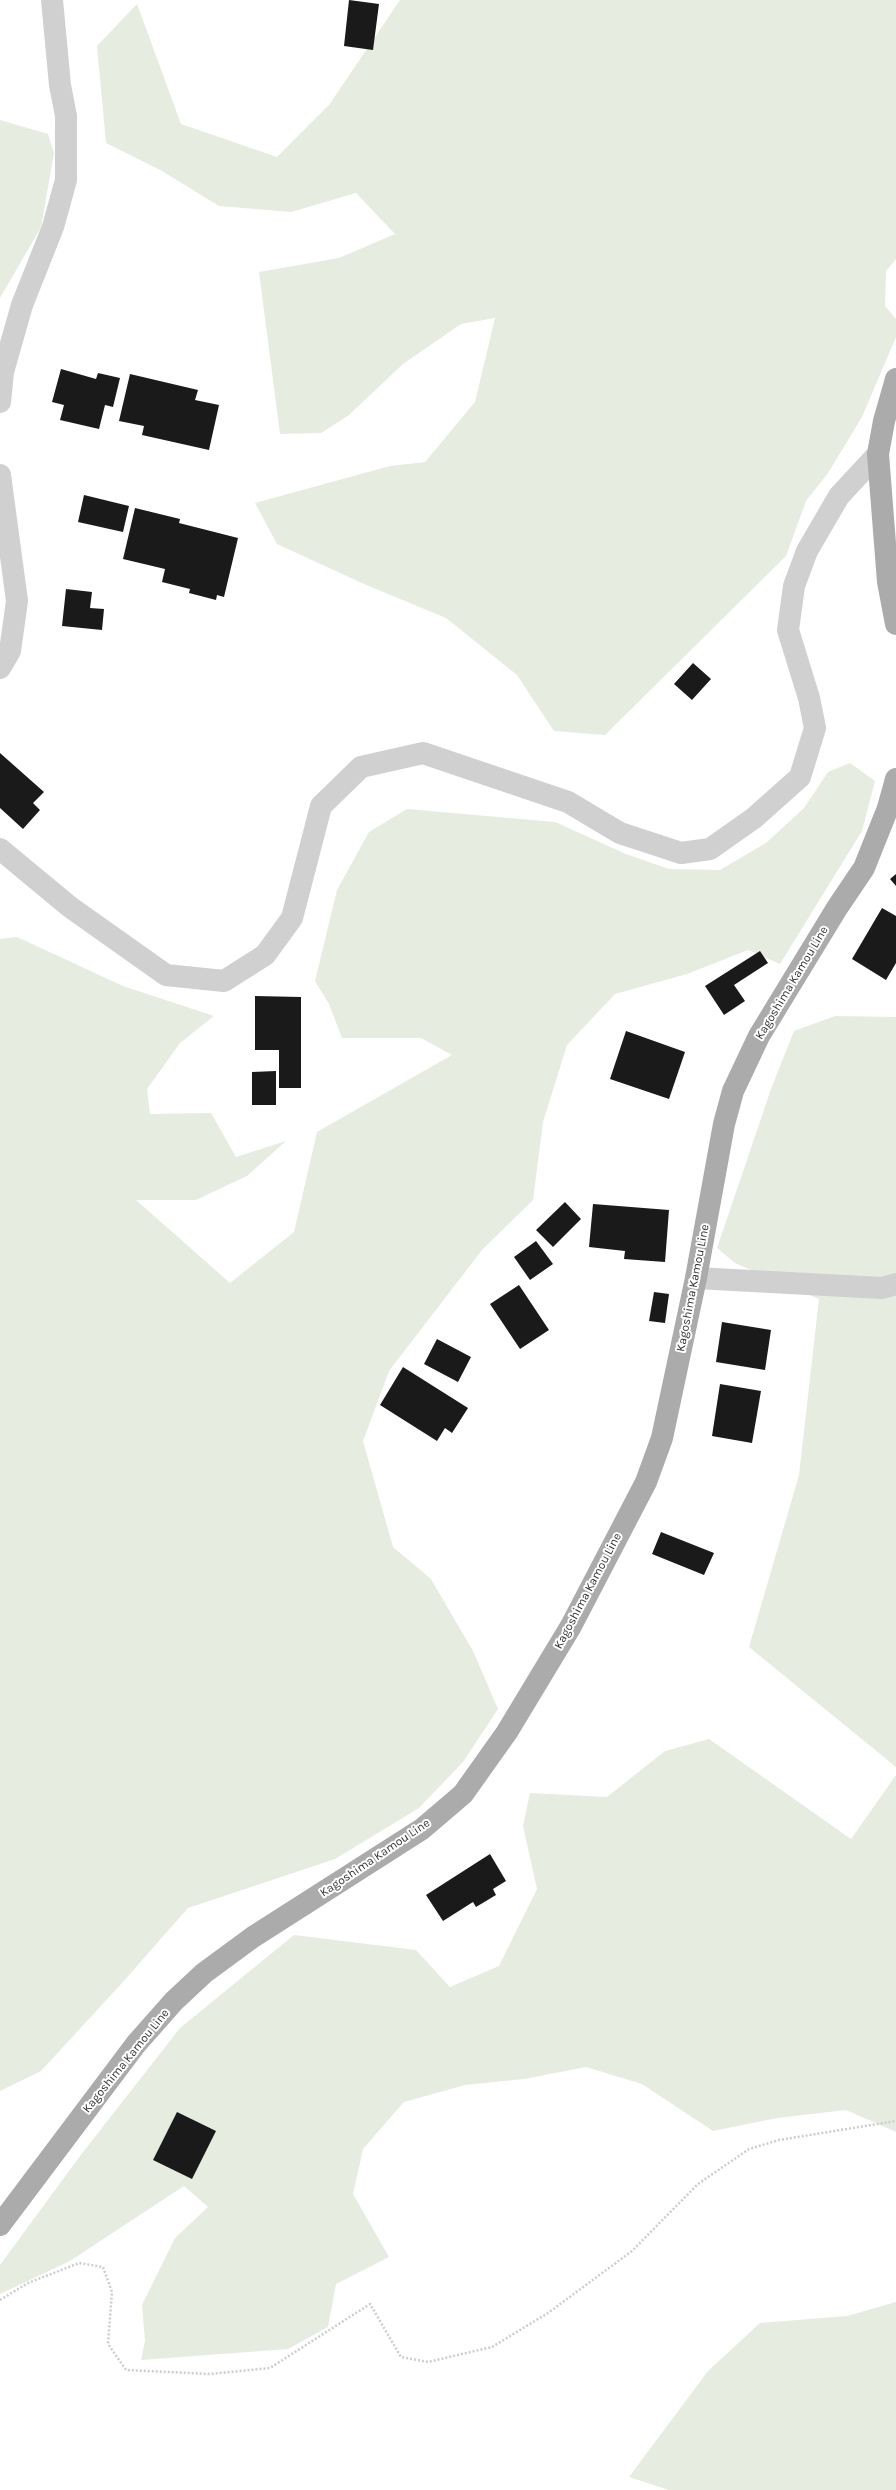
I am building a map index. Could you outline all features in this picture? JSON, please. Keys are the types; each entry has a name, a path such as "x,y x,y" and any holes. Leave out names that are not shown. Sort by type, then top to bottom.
{"main road":[{"path":"896,379 884,421 878,454 888,582 896,624"},
{"name":"Kagoshima Kamou Line","path":"0,2225 136,2044 174,2001 204,1973 253,1937 422,1829 463,1794 507,1732 572,1626 646,1482 662,1438 696,1278 724,1124 733,1091 759,1036 836,908 864,868 888,808 896,779"}],"street":[{"path":"0,402 3,372 22,305 53,227 66,180 66,116 60,85 52,0"},
{"path":"0,849 70,907 166,975 224,981 265,955 292,918 321,806 361,767 423,753 568,802 620,833 681,853 710,850 754,818 800,777 815,728 809,698 788,630 794,586 807,551 839,496 878,454"},
{"path":"0,475 17,601 10,651 0,668"},
{"path":"696,1278 882,1288 896,1284"}],"path":[{"path":"0,2300 28,2284 79,2263 103,2266 112,2292 108,2344 126,2370 210,2374 270,2368 370,2304 401,2357 428,2362 492,2347 548,2313 632,2252 698,2184 749,2149 779,2140 896,2120"}],"shaded area":[{"path":"400,0 896,0 896,259 886,271 885,306 896,319 896,337 862,417 828,473 806,501 786,556 605,735 554,731 517,675 446,618 364,584 277,544 255,503 390,466 425,462 475,402 495,318 461,324 403,364 349,415 321,433 280,434 259,272 339,258 395,234 356,193 291,212 219,206 162,171 106,143 97,46 137,4 181,124 277,157 329,105"},
{"path":"0,120 48,134 54,153 41,227 0,298"},
{"path":"850,763 875,781 862,831 780,964 748,950 687,974 615,994 567,1045 543,1122 533,1200 482,1250 389,1371 363,1441 393,1547 431,1579 473,1651 498,1709 463,1762 419,1808 335,1859 188,1908 122,1983 41,2071 0,2091 0,939 17,937 123,986 214,1016 180,1043 147,1089 150,1114 211,1113 236,1157 286,1141 247,1176 196,1200 136,1200 230,1283 294,1232 317,1132 452,1055 421,1038 342,1038 329,1004 315,981 337,890 369,832 407,809 555,822 626,854 669,869 720,870 766,843 804,808 828,772"},
{"path":"835,1016 896,1017 896,1767 749,1647 799,1475 819,1299 735,1263 717,1248 771,1089 794,1031"},
{"path":"709,1739 851,1839 896,1775 896,2132 846,2110 777,2118 713,2131 642,2084 586,2067 524,2079 465,2085 404,2102 363,2149 353,2194 389,2257 336,2284 328,2327 288,2349 141,2360 145,2341 142,2305 175,2238 208,2207 184,2186 70,2261 0,2294 0,2265 80,2156 180,2028 294,1935 416,1950 450,1987 499,1966 537,1889 523,1826 530,1793 607,1797 665,1751"},
{"path":"896,2302 896,2490 669,2490 629,2477 708,2371 760,2323 847,2316"}],"building":[{"path":"349,0 379,4 373,50 344,46"},
{"path":"61,369 96,379 98,373 120,378 113,407 105,405 99,429 60,420 64,405 52,402"},
{"path":"130,374 198,390 195,400 219,405 209,450 142,435 144,426 119,421"},
{"path":"84,495 129,506 123,532 78,522"},
{"path":"135,508 180,519 179,523 238,538 224,597 217,595 216,600 189,593 190,589 162,582 165,569 123,559"},
{"path":"66,589 92,592 90,608 104,609 102,630 62,626"},
{"path":"693,663 711,679 692,700 674,684"},
{"path":"0,753 44,792 33,803 40,810 23,829 0,808"},
{"path":"896,874 896,886 890,879"},
{"path":"882,908 896,916 896,963 886,980 852,959"},
{"path":"760,951 768,963 734,985 745,1001 724,1015 705,986"},
{"path":"255,996 301,997 301,1088 279,1088 279,1050 255,1050"},
{"path":"626,1031 685,1052 669,1099 610,1079"},
{"path":"276,1071 276,1105 252,1105 252,1072"},
{"path":"565,1202 581,1219 553,1247 536,1230"},
{"path":"593,1204 669,1210 665,1262 624,1259 625,1251 589,1247"},
{"path":"536,1241 553,1264 530,1280 514,1257"},
{"path":"519,1285 549,1330 520,1349 490,1304"},
{"path":"654,1292 669,1294 665,1323 649,1321"},
{"path":"722,1322 771,1330 765,1370 716,1362"},
{"path":"437,1339 471,1357 458,1382 424,1364"},
{"path":"403,1367 468,1408 452,1433 445,1428 437,1441 380,1405"},
{"path":"720,1384 761,1391 752,1443 712,1436"},
{"path":"661,1532 714,1553 704,1575 652,1554"},
{"path":"490,1854 506,1881 493,1889 496,1895 476,1907 473,1902 443,1921 426,1895"},
{"path":"177,2112 216,2131 192,2179 153,2160"}]}
